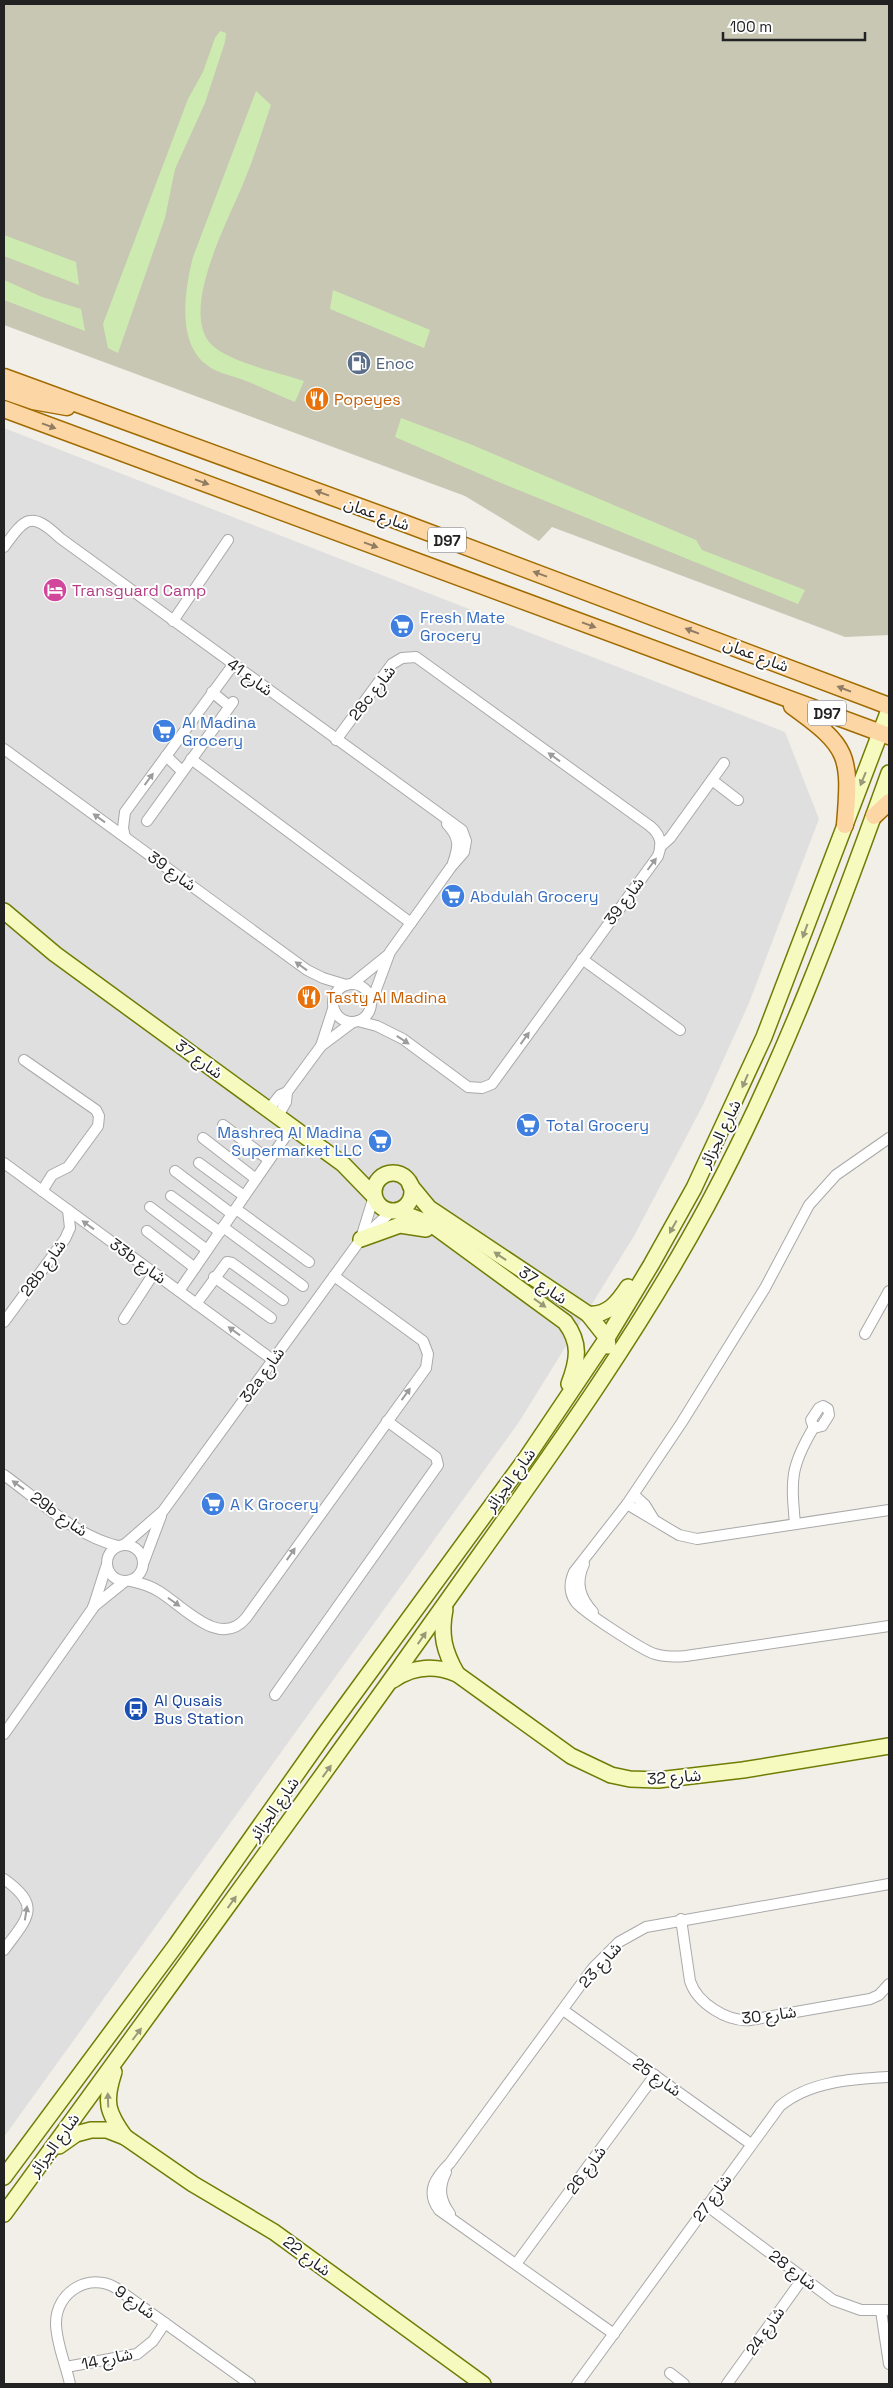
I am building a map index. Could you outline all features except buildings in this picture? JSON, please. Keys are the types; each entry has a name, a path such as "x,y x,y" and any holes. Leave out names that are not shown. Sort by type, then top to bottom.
{"main road":[{"name":"شارع عمان","path":"4,377 447,540 889,706"},
{"path":"4,391 44,404 84,406"},
{"name":"شارع عمان","path":"4,409 773,694 887,726"},
{"path":"728,677 756,677 887,726"},
{"path":"773,694 824,729 841,752 848,777 845,825"},
{"name":"شارع الجزائر","path":"4,2177 204,1906 324,1735 556,1415 608,1338 652,1266 694,1188 739,1094 781,995 845,825 887,726"},
{"name":"شارع الجزائر","path":"4,2214 558,1447 632,1334 706,1207 752,1117 789,1035 889,774"},
{"path":"874,816 889,802"},
{"name":"شارع 37","path":"4,911 55,954"},
{"name":"شارع 37","path":"4,920 55,954 344,1164 374,1196"},
{"name":"شارع 37","path":"344,1164 383,1176"},
{"path":"399,1175 410,1185 409,1201 395,1211 382,1208 374,1196 376,1184 383,1176 399,1175"},
{"name":"شارع 37","path":"410,1185 429,1208 588,1314 608,1338"},
{"name":"شارع 37","path":"395,1211 424,1220 454,1240 560,1317 570,1329 576,1341 577,1359 556,1415"},
{"path":"361,1239 392,1226 409,1225 454,1240"},
{"path":"588,1314 596,1314 610,1309 632,1282 652,1266"},
{"path":"469,1571 474,1551 549,1445 607,1354 608,1338"},
{"name":"شارع 32","path":"446,1603 442,1624 442,1640 446,1654 457,1674"},
{"name":"شارع 32","path":"390,1682 406,1673 423,1668 439,1668 457,1674 571,1756 611,1775 630,1778 658,1780 743,1770 889,1746"},
{"name":"شارع 22","path":"117,2060 109,2085 107,2101 113,2120 125,2137"},
{"name":"شارع 22","path":"48,2154 69,2138 83,2132 107,2130 125,2137 194,2184 274,2232 483,2384"}],"street":[{"name":"شارع 41","path":"5,545 23,530 32,528 40,528 60,538 440,816 458,838 458,850 451,867 411,924"},
{"path":"173,621 228,540"},
{"name":"28c شارع","path":"336,740 392,664 402,658 416,656 655,830"},
{"path":"125,837 123,823 125,812 233,665"},
{"path":"147,821 231,704 212,692"},
{"name":"شارع 39","path":"4,749 307,970 323,978 348,984"},
{"path":"166,756 182,771"},
{"path":"191,759 411,924 390,952 336,992 333,1009 321,1046 287,1092 280,1096 273,1113"},
{"name":"شارع 39","path":"356,1022 377,1026 403,1039 468,1087 482,1088 492,1084 658,856 660,847 677,828 724,763"},
{"path":"712,780 738,800"},
{"path":"660,847 660,839 655,830 677,828"},
{"path":"321,1046 368,1014 390,952"},
{"path":"582,959 680,1030"},
{"path":"348,984 363,987 371,1003"},
{"path":"333,1009 343,1020 356,1022"},
{"path":"24,1060 96,1110 99,1116 98,1126 68,1167 52,1175 42,1191"},
{"path":"223,1125 269,1160"},
{"path":"179,1291 292,1127"},
{"path":"203,1138 256,1179"},
{"path":"889,1138 836,1175 809,1205 735,1338 634,1495 588,1557 579,1579 580,1592 586,1604 599,1619 641,1648 655,1654 675,1657 889,1626"},
{"name":"33b شارع","path":"4,1163 273,1360"},
{"path":"199,1163 244,1196"},
{"path":"175,1171 309,1262"},
{"path":"171,1196 303,1286"},
{"name":"32a شارع","path":"361,1239 374,1196"},
{"path":"150,1207 207,1250"},
{"name":"28b شارع","path":"4,1322 65,1239 70,1228 68,1210"},
{"name":"32a شارع","path":"143,1565 164,1511 361,1239 395,1211"},
{"path":"147,1231 195,1268"},
{"path":"196,1304 224,1263 232,1263 283,1300"},
{"path":"124,1319 154,1273"},
{"path":"106,1567 111,1576 159,1591 212,1628 225,1630 237,1626 246,1618 426,1368 428,1349 423,1341 334,1276"},
{"path":"214,1277 271,1318"},
{"path":"865,1334 889,1291"},
{"path":"275,1694 438,1465 436,1456 387,1421"},
{"path":"794,1524 791,1487 793,1472 800,1452 814,1427"},
{"name":"29b شارع","path":"4,1475 81,1531 100,1541 121,1545"},
{"path":"634,1495 645,1505 653,1518"},
{"path":"627,1504 679,1535 697,1539 889,1510"},
{"name":"32a شارع","path":"121,1545 164,1511"},
{"path":"4,1734 93,1608 127,1581 139,1574 143,1565 138,1550 121,1545 107,1556 106,1567 93,1608"},
{"path":"4,1879 21,1891 28,1907 25,1921 4,1950"},
{"name":"شارع 23","path":"614,2334 439,2210 432,2192 437,2177 450,2163 593,1968 619,1942 646,1927 681,1919 889,1884"},
{"name":"شارع 30","path":"681,1919 690,1981 694,1990 703,2001 736,2020 750,2020 870,1999 880,1995 889,1984"},
{"name":"شارع 25","path":"563,2010 751,2144"},
{"name":"شارع 26","path":"516,2264 655,2075"},
{"name":"شارع 27","path":"577,2384 773,2114 797,2094 822,2086 861,2079 889,2077"},
{"name":"شارع 28","path":"706,2206 841,2304 861,2310 885,2310"},
{"name":"شارع 24","path":"727,2384 803,2278"},
{"name":"شارع 9","path":"70,2384 56,2329 56,2318 61,2306 75,2287 80,2284 97,2281 110,2284 250,2384"},
{"path":"885,2310 889,2364"},
{"name":"شارع 14","path":"66,2367 137,2354 153,2341 165,2323"},
{"path":"670,2373 684,2384"}],"shaded area":[{"path":"4,4 889,4 889,635 845,637 552,527 539,541 465,496 4,325"},
{"path":"4,428 785,732 819,819 749,1003 703,1105 634,1236 519,1422 4,2137"}],"green space":[{"path":"220,31 226,33 225,42 205,103 175,169 165,218 118,353 108,348 103,324 188,99 203,72 215,38"},
{"path":"256,91 271,105 247,174 209,265 203,289 201,311 203,330 212,345 230,357 304,381 295,402 207,365 197,355 191,343 185,314 187,284 193,257"},
{"path":"4,235 76,262 79,285 4,256"},
{"path":"4,280 42,297 81,309 85,331 4,300"},
{"path":"333,290 430,330 424,348 330,309"},
{"path":"401,418 470,444 696,540 702,550 805,590 798,604 494,480 395,437"}],"place":[{"name":"Enoc","path":"359,363"},
{"name":"Popeyes","path":"317,399"},
{"name":"Transguard Camp","path":"55,590"},
{"name":"Fresh Mate Grocery","path":"402,626"},
{"name":"Al Madina Grocery","path":"164,731"},
{"name":"Abdulah Grocery","path":"453,896"},
{"name":"Tasty Al Madina","path":"309,997"},
{"name":"Total Grocery","path":"528,1125"},
{"name":"Mashreq Al Madina Supermarket LLC","path":"380,1141"},
{"name":"A K Grocery","path":"213,1504"},
{"name":"Al Qusais Bus Station","path":"136,1709"}]}
